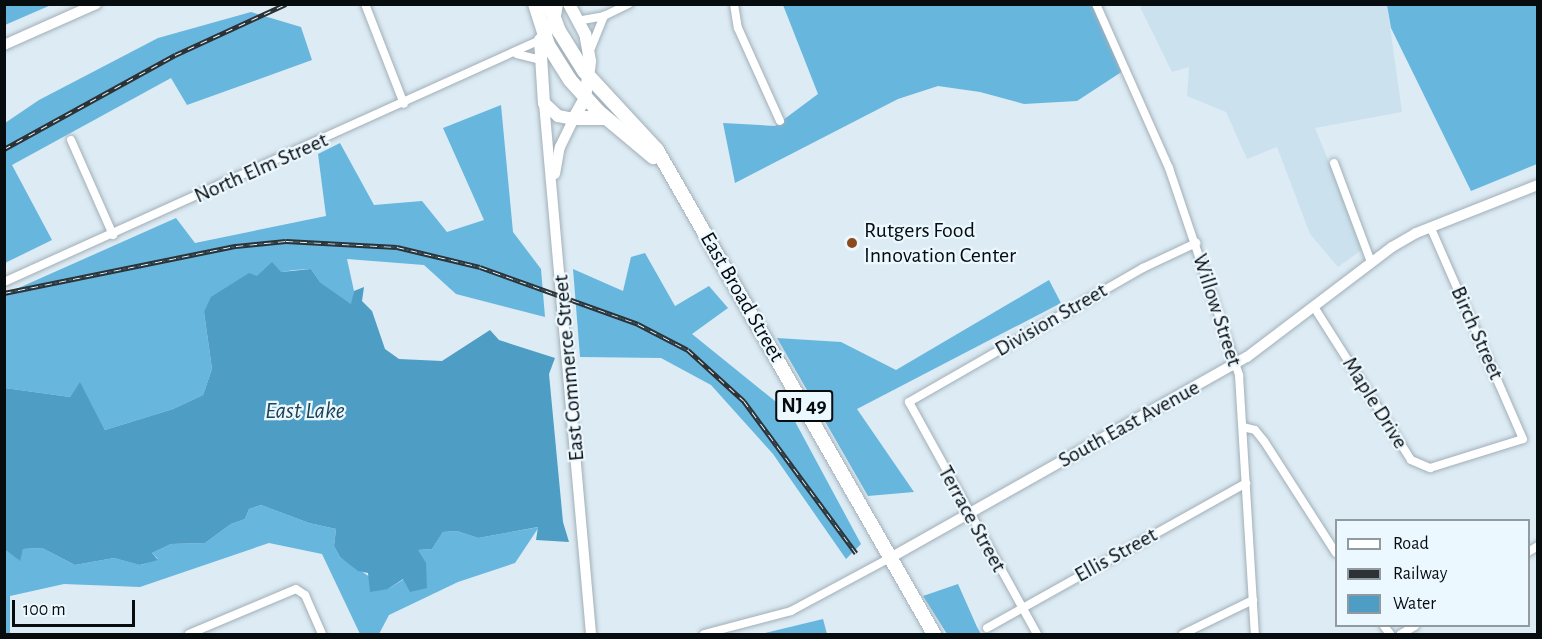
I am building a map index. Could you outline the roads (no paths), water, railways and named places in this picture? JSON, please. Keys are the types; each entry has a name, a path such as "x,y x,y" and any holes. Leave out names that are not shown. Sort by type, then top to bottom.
{"highway":[{"name":"NJ 49","path":"535,4 542,37"},
{"name":"NJ 49","path":"549,4 554,21"},
{"name":"East Broad Street","path":"554,21 617,120"},
{"name":"East Broad Street","path":"542,37 585,98 657,150 934,634"},
{"path":"574,118 593,115 617,120"}],"main road":[{"path":"557,4 554,21 542,37 544,103 558,116 574,118 585,98 590,61 587,39 569,4"},
{"path":"554,21 577,21"}],"street":[{"path":"4,45 96,4"},
{"path":"365,4 404,104"},
{"path":"577,21 604,16 629,4"},
{"path":"734,4 738,28 780,121"},
{"name":"Willow Street","path":"1096,4 1169,168 1235,364 1243,427 1255,634"},
{"path":"590,61 592,37 604,16"},
{"name":"North Elm Street","path":"4,282 517,54 542,37"},
{"path":"517,54 541,60"},
{"name":"East Commerce Street","path":"544,103 554,184 591,634"},
{"path":"554,184 560,147 574,118"},
{"path":"71,140 113,235"},
{"path":"1334,164 1371,262"},
{"name":"South East Avenue","path":"704,634 719,633 790,611 890,558 1235,364 1314,308 1392,247 1431,228 1538,185"},
{"name":"Birch Street","path":"1431,228 1523,439"},
{"name":"Division Street","path":"909,402 1143,268 1196,243"},
{"name":"Maple Drive","path":"1314,308 1411,460 1430,468 1523,439"},
{"name":"Terrace Street","path":"909,402 968,514 1037,634"},
{"path":"1243,427 1255,430 1264,441 1335,551"},
{"name":"Ellis Street","path":"987,628 1246,483"},
{"path":"189,634 289,591 301,590 322,634"},
{"path":"1183,634 1252,600"}],"water":[{"name":"East Lake","path":"272,262 281,272 311,269 320,282 351,304 354,291 364,287 362,301 372,311 385,349 399,359 442,361 490,330 499,340 555,358 549,374 563,522 569,542 536,540 538,527 478,538 457,531 443,532 432,549 418,550 426,563 427,588 410,592 403,579 388,589 370,592 368,573 358,571 340,557 334,546 336,529 309,523 261,505 249,509 245,519 231,524 205,543 171,544 152,553 158,560 140,565 114,558 75,565 42,548 23,549 20,561 6,550 5,388 70,397 80,382 105,430 173,409 203,395 212,369 204,312 211,297 249,273 257,276"}],"railway":[{"path":"4,149 175,55 286,4"},
{"path":"4,293 236,246 286,241 397,247 480,267 638,324 688,350 744,401 856,553"}],"place":[{"name":"Rutgers Food Innovation Center","path":"852,243"}]}
